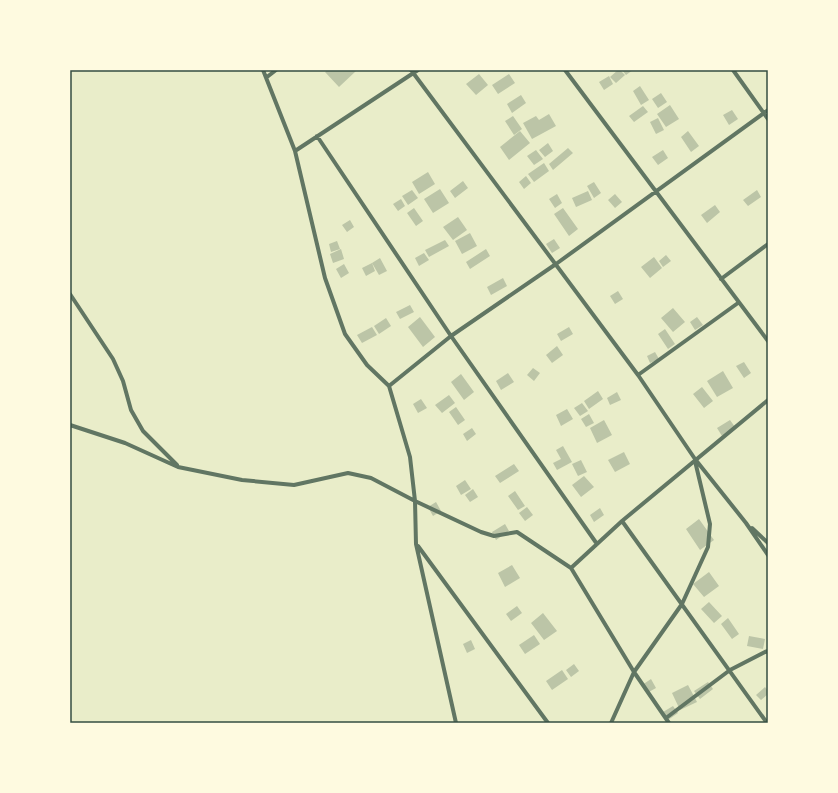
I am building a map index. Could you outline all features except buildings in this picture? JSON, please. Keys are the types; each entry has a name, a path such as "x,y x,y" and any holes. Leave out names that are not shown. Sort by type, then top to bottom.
{"street":[{"path":"263,70 295,151 325,278 345,334 367,365 389,386 410,457 416,501 416,544 456,723"},
{"path":"267,77 276,70"},
{"path":"295,151 418,70"},
{"path":"565,70 738,303 768,341"},
{"path":"733,70 768,119"},
{"path":"413,72 638,375 695,459 746,523 768,555"},
{"path":"389,386 452,336 556,264 768,110"},
{"path":"317,136 452,336 597,544"},
{"path":"721,279 768,244"},
{"path":"70,294 114,358 123,381 131,410 143,431 178,467"},
{"path":"638,375 738,303"},
{"path":"571,568 622,521 768,400"},
{"path":"70,425 125,443 178,467 242,480 294,485 348,473 371,478 481,532 494,536 517,532 571,568 634,672 669,723"},
{"path":"611,723 634,672 682,604 708,547 710,524 695,459"},
{"path":"622,521 767,723"},
{"path":"746,523 768,543"},
{"path":"416,544 548,723"},
{"path":"666,718 730,670 768,651"}]}
